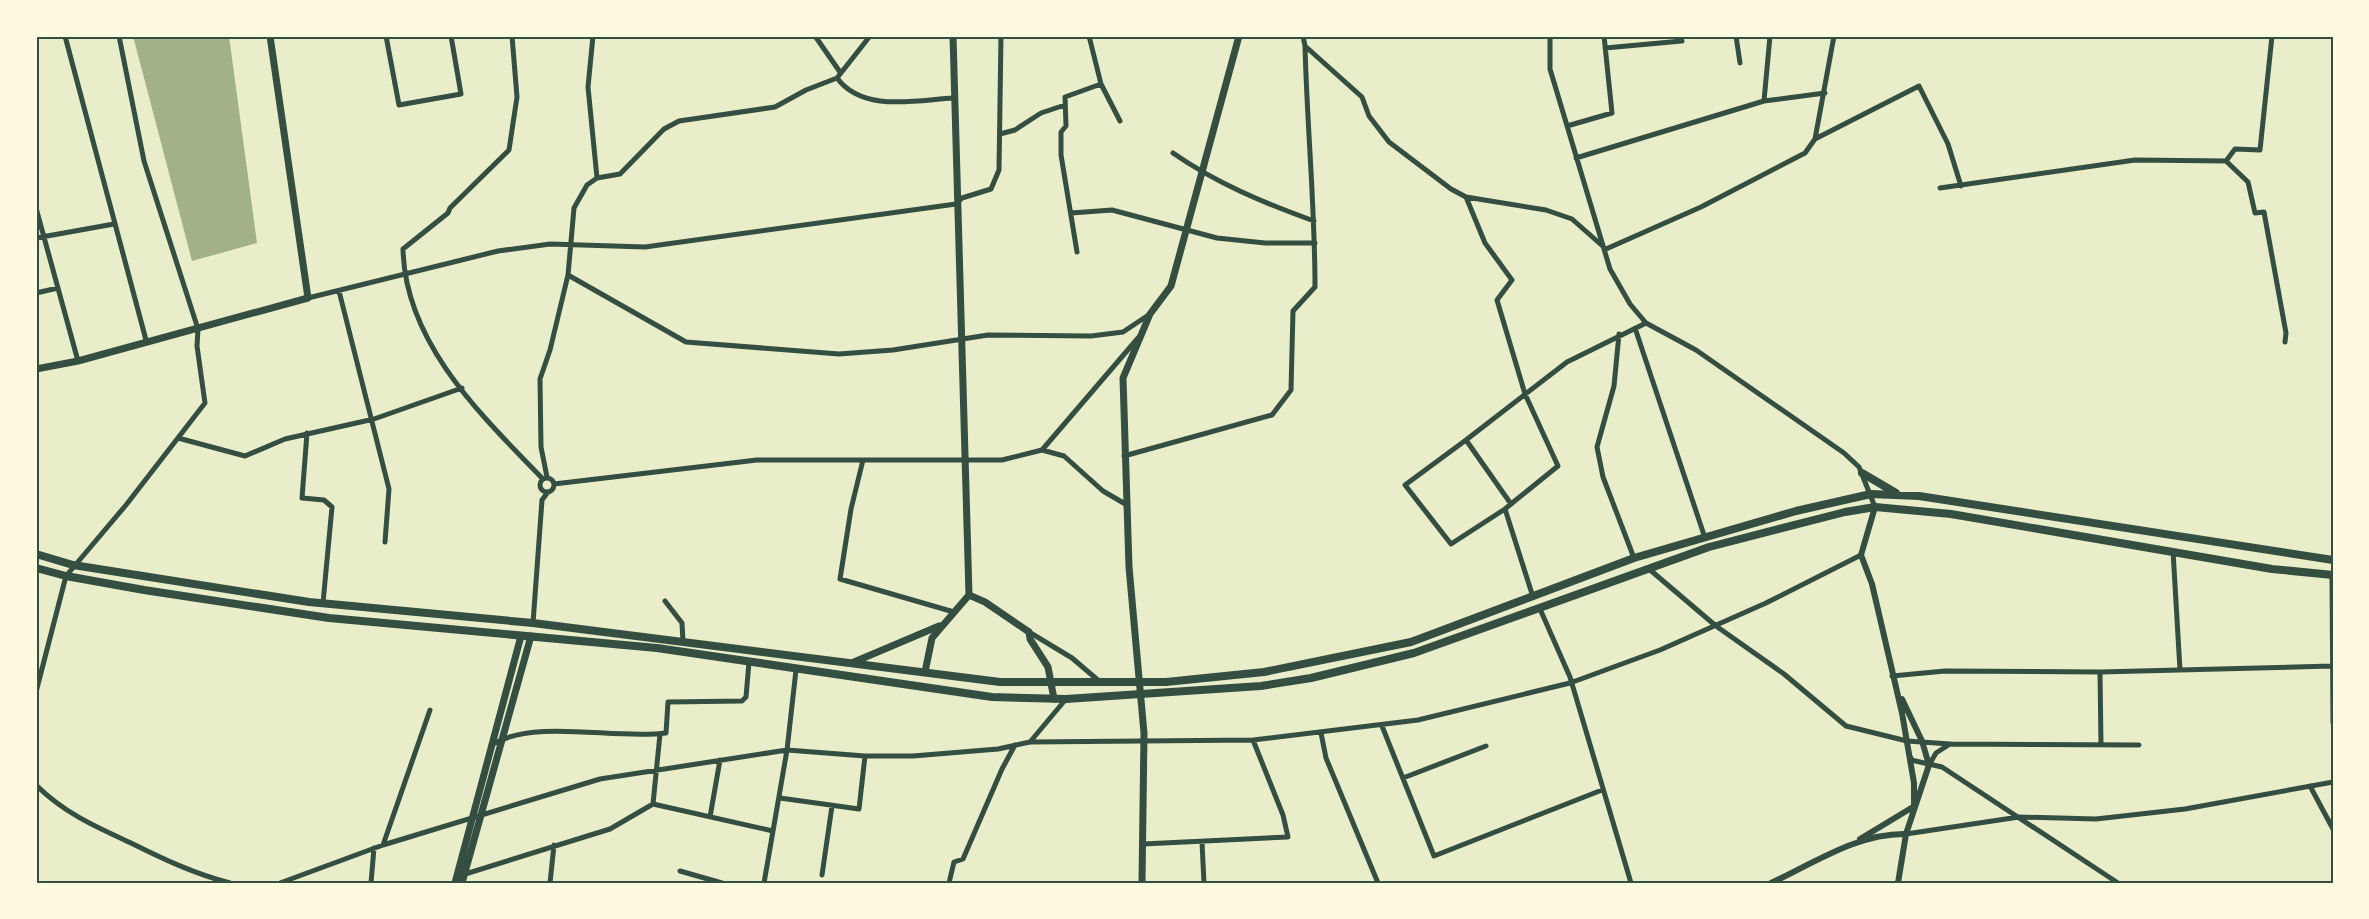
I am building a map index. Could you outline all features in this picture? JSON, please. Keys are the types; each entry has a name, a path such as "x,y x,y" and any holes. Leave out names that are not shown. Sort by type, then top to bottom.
{"highway":[{"path":"1862,473 1902,495"},
{"path":"36,554 73,565 324,603 533,623 1000,681 1102,683 1139,683 1264,672 1411,642 1634,558 1796,511 1871,494 1902,495 2333,560"},
{"path":"36,568 66,576 320,616 657,648 992,697 1054,699 1141,696 1261,686 1311,678 1414,653 1709,547 1845,512 1875,507 1951,514 2272,568 2332,575"},
{"path":"2166,534 2168,549"}],"main road":[{"path":"36,369 78,361 146,340 198,329 308,298 270,36"},
{"path":"924,672 930,644 941,625 969,595 956,204 953,36"},
{"path":"1142,883 1143,740 1124,456 1123,378 1150,314 1171,286 1239,36"},
{"path":"969,595 985,602 1029,633 1030,639 1048,667 1054,699"},
{"path":"854,662 941,625"},
{"path":"456,880 504,738 526,636"},
{"path":"462,883 495,742 526,636"}],"street":[{"path":"65,36 106,182 114,224 146,340"},
{"path":"36,692 66,576 126,505 205,402 196,346 198,329 144,161 119,36"},
{"path":"386,36 399,105 461,94 451,36"},
{"path":"512,36 517,97 508,150 450,208 448,213 403,249 403,273 420,328 462,388 506,441 545,478 554,484 757,460 1002,460 1042,450 1064,456 1103,491 1127,506"},
{"path":"593,36 589,58 588,87 597,178"},
{"path":"815,36 839,75 855,95 887,101 954,98"},
{"path":"548,492 540,488 545,478 540,379 550,350 568,275 574,208 587,185 597,178 620,174 664,129 679,121 776,107 839,75 870,36"},
{"path":"308,298 498,251 570,244 645,247 956,204 962,198 991,189 999,170 1001,36"},
{"path":"1089,36 1101,84 1120,121"},
{"path":"1124,456 1272,415 1291,390 1293,311 1315,287 1314,221 1303,36"},
{"path":"1550,36 1550,69 1576,158 1615,278 1630,304 1646,323 1696,350 1766,397 1844,453 1862,473 1875,507 1861,555 1872,584 1907,741 1911,760 1914,806"},
{"path":"1567,126 1612,113 1604,36"},
{"path":"1736,36 1740,63"},
{"path":"1764,102 1770,36"},
{"path":"1606,249 1701,207 1805,153 1815,139 1834,36"},
{"path":"2226,161 2235,149 2260,150 2272,36"},
{"path":"1605,48 1682,41"},
{"path":"1305,46 1362,98 1369,117 1389,142 1466,198 1546,210 1572,219 1606,249"},
{"path":"1077,252 1061,155 1061,132 1066,126 1065,97 1069,93 1101,84"},
{"path":"1815,139 1919,86 1948,144 1961,186"},
{"path":"1576,158 1764,102 1825,93"},
{"path":"1000,134 1015,130 1041,113 1065,105"},
{"path":"1173,153 1203,174 1249,196 1314,221"},
{"path":"1940,188 2135,160 2226,161 2248,182 2255,213 2264,212 2286,333 2285,342"},
{"path":"1466,198 1485,243 1512,280 1497,300 1525,394 1558,466 1505,509 1451,544 1405,485 1466,440 1525,394 1567,362 1619,334 1646,323"},
{"path":"36,208 78,361"},
{"path":"1071,213 1112,210 1187,231 1247,242 1315,243"},
{"path":"36,238 114,224"},
{"path":"568,275 686,342 838,354 893,350 988,335 1091,336 1123,332 1150,314"},
{"path":"36,293 58,288"},
{"path":"339,291 374,419 389,489 385,542"},
{"path":"1635,328 1706,538"},
{"path":"1619,334 1614,386 1597,447 1603,477 1634,558"},
{"path":"1042,450 1141,335"},
{"path":"178,438 244,456 307,433 374,419 462,388"},
{"path":"307,433 302,498 324,500 332,507 324,603"},
{"path":"1466,440 1511,504"},
{"path":"863,460 851,508 840,579 954,612"},
{"path":"533,623 542,500 552,490 554,484"},
{"path":"1505,509 1533,597"},
{"path":"2168,549 2180,670"},
{"path":"280,883 383,845 600,779 787,750 865,756 913,756 1030,742 1253,740 1418,720 1570,683 1660,650 1716,626 1861,555"},
{"path":"1649,569 1716,626 1784,674 1846,726 1907,741 1950,744 2139,745"},
{"path":"2332,575 2333,723"},
{"path":"665,601 682,623 683,642"},
{"path":"1540,609 1570,683 1631,883"},
{"path":"1029,633 1072,658 1102,683"},
{"path":"495,742 504,738 542,732 666,733 668,702 742,701 746,697 749,662"},
{"path":"1892,676 1945,671 2100,672 2332,666"},
{"path":"764,883 780,798 796,670"},
{"path":"2100,672 2102,746"},
{"path":"1892,676 1922,741 1929,765"},
{"path":"1030,742 1066,699"},
{"path":"383,845 430,710"},
{"path":"1382,726 1434,856 1602,790"},
{"path":"1321,733 1326,758 1378,883"},
{"path":"653,804 660,734"},
{"path":"1143,844 1288,837 1283,815 1253,740"},
{"path":"1898,883 1906,834 1929,765 1936,753 1950,744"},
{"path":"949,883 954,862 963,859 1002,769 1015,745"},
{"path":"1403,778 1486,747"},
{"path":"780,798 859,809 865,756"},
{"path":"710,817 720,760"},
{"path":"1911,760 1942,767 2118,883"},
{"path":"1851,844 1888,834 1906,834 2019,817 2096,819 2185,808 2333,782"},
{"path":"36,785 70,814 89,825 202,876 230,883"},
{"path":"2310,786 2333,829"},
{"path":"456,880 465,874 610,829 653,804 773,831"},
{"path":"822,875 832,806"},
{"path":"1772,883 1851,844 1914,806"},
{"path":"1202,842 1204,883"},
{"path":"550,883 554,845"},
{"path":"371,883 374,848"},
{"path":"680,871 722,883"}],"shaded area":[{"path":"133,36 229,36 257,243 192,261"}]}
